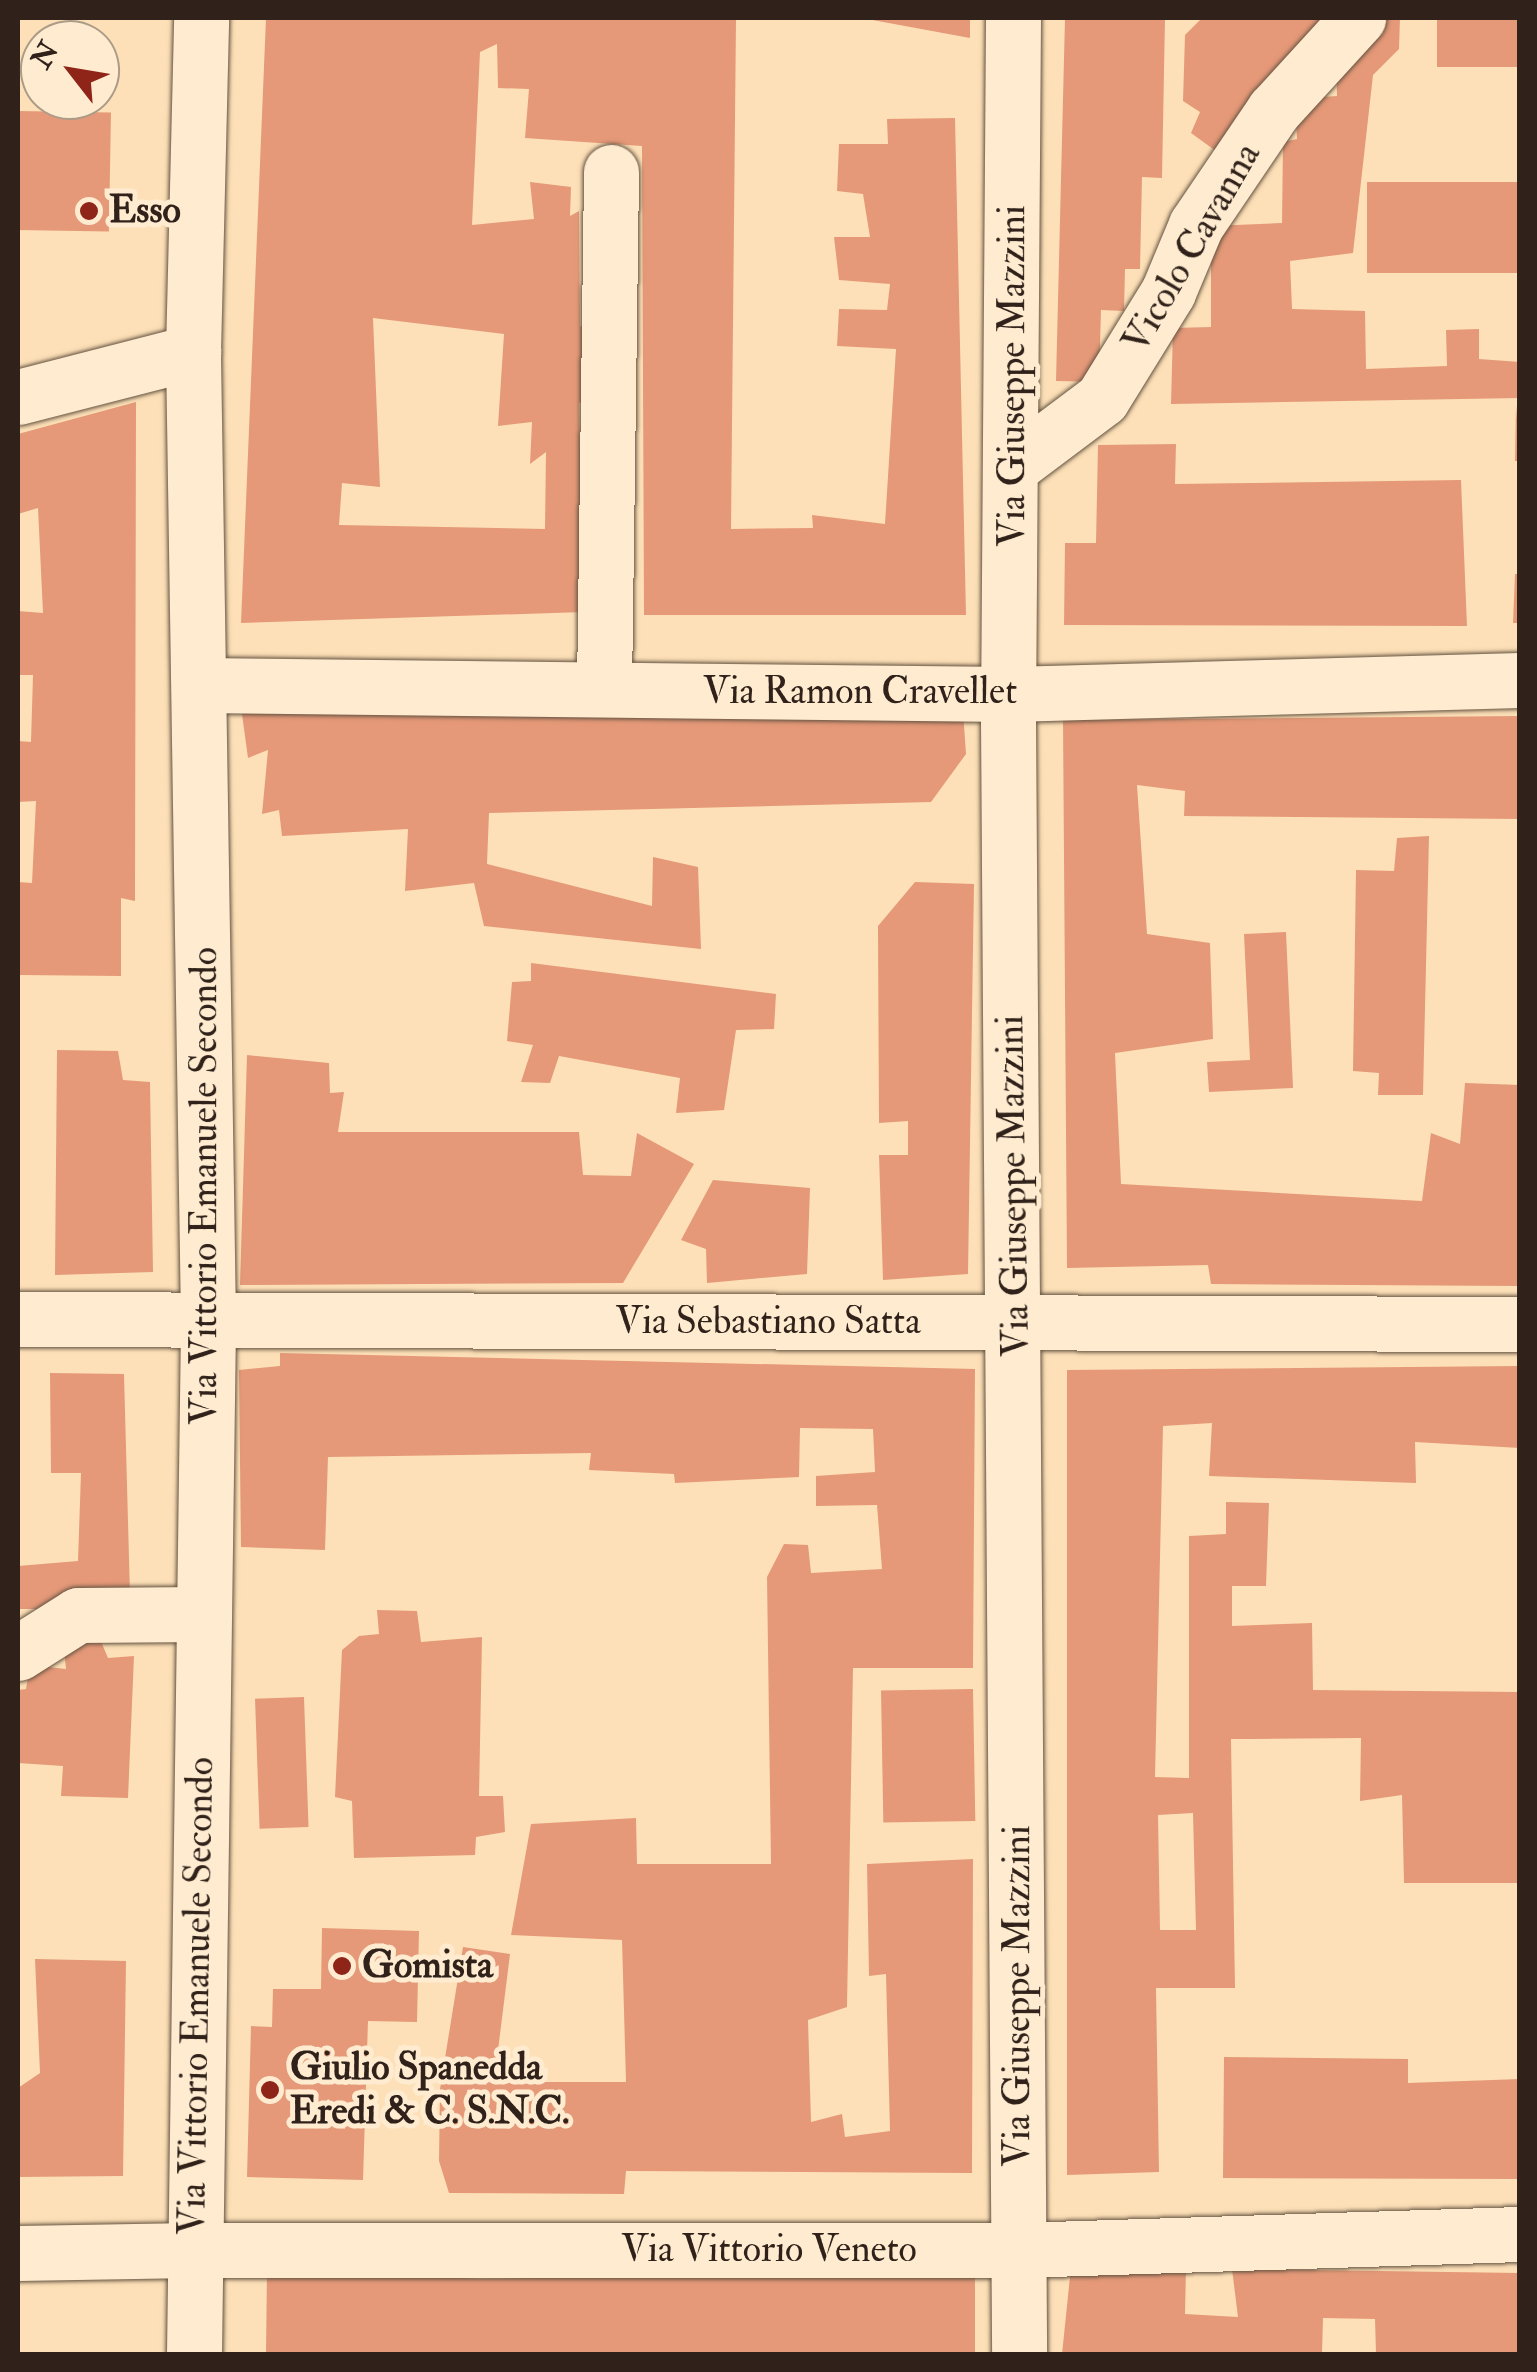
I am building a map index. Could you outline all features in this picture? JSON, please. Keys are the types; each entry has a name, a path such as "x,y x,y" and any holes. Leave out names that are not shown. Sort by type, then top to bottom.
{"street":[{"name":"Via Vittorio Emanuele Secondo","path":"194,2354 208,1320 192,352 201,18"},
{"name":"Via Giuseppe Mazzini","path":"1013,18 1010,694 1019,2354"},
{"name":"Vicolo Cavanna","path":"1014,465 1102,399 1168,292 1196,224 1274,110 1358,18"},
{"path":"604,689 611,172"},
{"path":"18,397 192,352"},
{"name":"Via Ramon Cravellet","path":"200,685 1010,694 1520,680"},
{"name":"Via Sebastiano Satta","path":"18,1320 1520,1324"},
{"path":"28,1636 78,1615 204,1614"},
{"name":"Via Vittorio Veneto","path":"18,2254 193,2250 1019,2250 1520,2234"}],"building":[{"path":"266,18 736,18 731,529 813,528 812,515 885,524 896,349 837,346 839,309 887,310 890,284 839,280 834,237 870,237 863,194 837,191 839,144 888,144 887,119 955,118 966,615 644,615 642,146 525,138 529,89 498,88 497,44 480,52 472,225 534,219 530,182 571,187 570,216 579,211 580,326 595,326 594,399 579,403 584,612 241,623","holes":["373,318 504,334 498,426 532,422 530,464 546,452 545,529 339,525 342,483 380,487"]},
{"path":"970,18 970,38 867,19"},
{"path":"1065,18 1165,18 1162,178 1142,177 1140,269 1125,269 1124,311 1101,310 1099,382 1056,381"},
{"path":"1202,18 1334,18 1220,154 1191,133 1200,112 1183,101 1185,35"},
{"path":"1382,18 1400,18 1399,49 1373,75 1353,253 1290,261 1292,309 1365,311 1366,369 1447,366 1446,330 1479,329 1479,359 1520,362 1520,398 1171,404 1173,328 1211,327 1211,226 1282,223 1283,142 1297,139 1295,99 1337,96 1336,62"},
{"path":"1437,18 1520,18 1520,67 1437,67"},
{"path":"18,111 20,120 111,120 109,232 18,230"},
{"path":"1367,182 1520,182 1520,273 1367,273"},
{"path":"136,402 135,901 121,898 121,976 18,975 18,882 32,883 36,801 18,802 18,741 31,742 33,675 18,675 18,611 43,613 38,508 18,514 18,434"},
{"path":"1516,405 1520,461 1515,461"},
{"path":"1176,444 1175,484 1461,480 1467,626 1064,625 1065,543 1096,543 1098,445"},
{"path":"1515,574 1520,574 1520,623 1513,623"},
{"path":"241,707 963,711 966,754 931,802 489,813 487,864 652,906 653,857 698,867 701,949 484,926 474,883 405,891 408,829 282,836 279,810 262,814 268,750 248,758"},
{"path":"1520,716 1520,819 1184,816 1185,791 1137,785 1147,934 1210,943 1213,1039 1115,1053 1121,1184 1422,1201 1431,1133 1460,1144 1465,1083 1520,1085 1520,1286 1211,1284 1208,1265 1067,1268 1063,720"},
{"path":"1429,836 1423,1095 1378,1095 1379,1073 1353,1071 1356,870 1394,871 1397,838"},
{"path":"915,882 974,884 968,1274 883,1280 879,1155 908,1155 908,1121 879,1123 878,926"},
{"path":"1286,932 1293,1088 1209,1092 1207,1062 1250,1060 1244,934"},
{"path":"531,963 776,994 774,1029 736,1030 724,1110 676,1113 680,1078 559,1056 550,1083 521,1082 533,1045 507,1041 512,982 531,981"},
{"path":"57,1050 118,1051 123,1080 150,1082 153,1272 55,1275"},
{"path":"247,1055 329,1063 330,1093 344,1092 338,1132 579,1132 583,1175 631,1176 637,1133 694,1164 623,1283 240,1285"},
{"path":"713,1180 810,1188 807,1274 707,1283 706,1249 681,1240"},
{"path":"280,1353 975,1369 973,1668 853,1668 847,2007 808,2020 811,2122 842,2114 845,2137 890,2131 886,1974 869,1976 867,1864 973,1859 972,2173 626,2171 624,2194 449,2193 439,2161 440,2089 463,1947 510,1954 494,2082 626,2082 622,1940 511,1935 531,1824 636,1818 637,1864 771,1864 767,1577 784,1544 808,1545 811,1573 882,1569 877,1505 816,1506 816,1476 875,1472 873,1429 800,1428 799,1477 675,1483 674,1474 589,1470 591,1453 328,1457 325,1550 241,1547 239,1370 280,1366"},
{"path":"1520,1366 1520,1448 1415,1442 1416,1483 1209,1476 1212,1423 1163,1426 1155,1777 1189,1778 1189,1536 1226,1534 1226,1502 1269,1503 1266,1586 1232,1586 1232,1626 1312,1623 1313,1690 1520,1692 1520,1883 1404,1883 1402,1795 1360,1801 1361,1738 1231,1739 1235,1988 1156,1988 1159,2172 1067,2175 1067,1370","holes":["1193,1813 1196,1930 1160,1930 1158,1815"]},
{"path":"50,1373 124,1374 130,1595 77,1609 18,1609 18,1566 78,1561 81,1473 51,1473"},
{"path":"377,1610 417,1611 421,1642 482,1637 479,1796 503,1796 505,1832 476,1837 475,1855 354,1858 352,1801 335,1797 342,1650 359,1636 379,1634"},
{"path":"63,1638 100,1639 108,1658 134,1656 128,1798 61,1796 63,1766 18,1763 18,1690 26,1689 30,1665 66,1669"},
{"path":"973,1689 975,1821 883,1823 881,1691"},
{"path":"304,1697 309,1827 260,1829 255,1699"},
{"path":"322,1928 419,1931 417,2022 368,2021 363,2180 247,2177 251,2026 272,2027 273,1989 321,1989"},
{"path":"35,1959 126,1961 123,2176 18,2177 18,2088 40,2073"},
{"path":"1224,2057 1408,2059 1408,2083 1520,2079 1520,2179 1223,2178"},
{"path":"1071,2267 1186,2269 1185,2314 1238,2317 1232,2269 1520,2273 1520,2354 1376,2354 1375,2319 1323,2318 1322,2354 1062,2354"},
{"path":"267,2268 480,2279 975,2269 975,2354 266,2354"}],"place":[{"name":"Esso","path":"89,211"},
{"name":"Gomista","path":"342,1966"},
{"name":"Giulio Spanedda Eredi & C. S.N.C.","path":"270,2090"}]}
